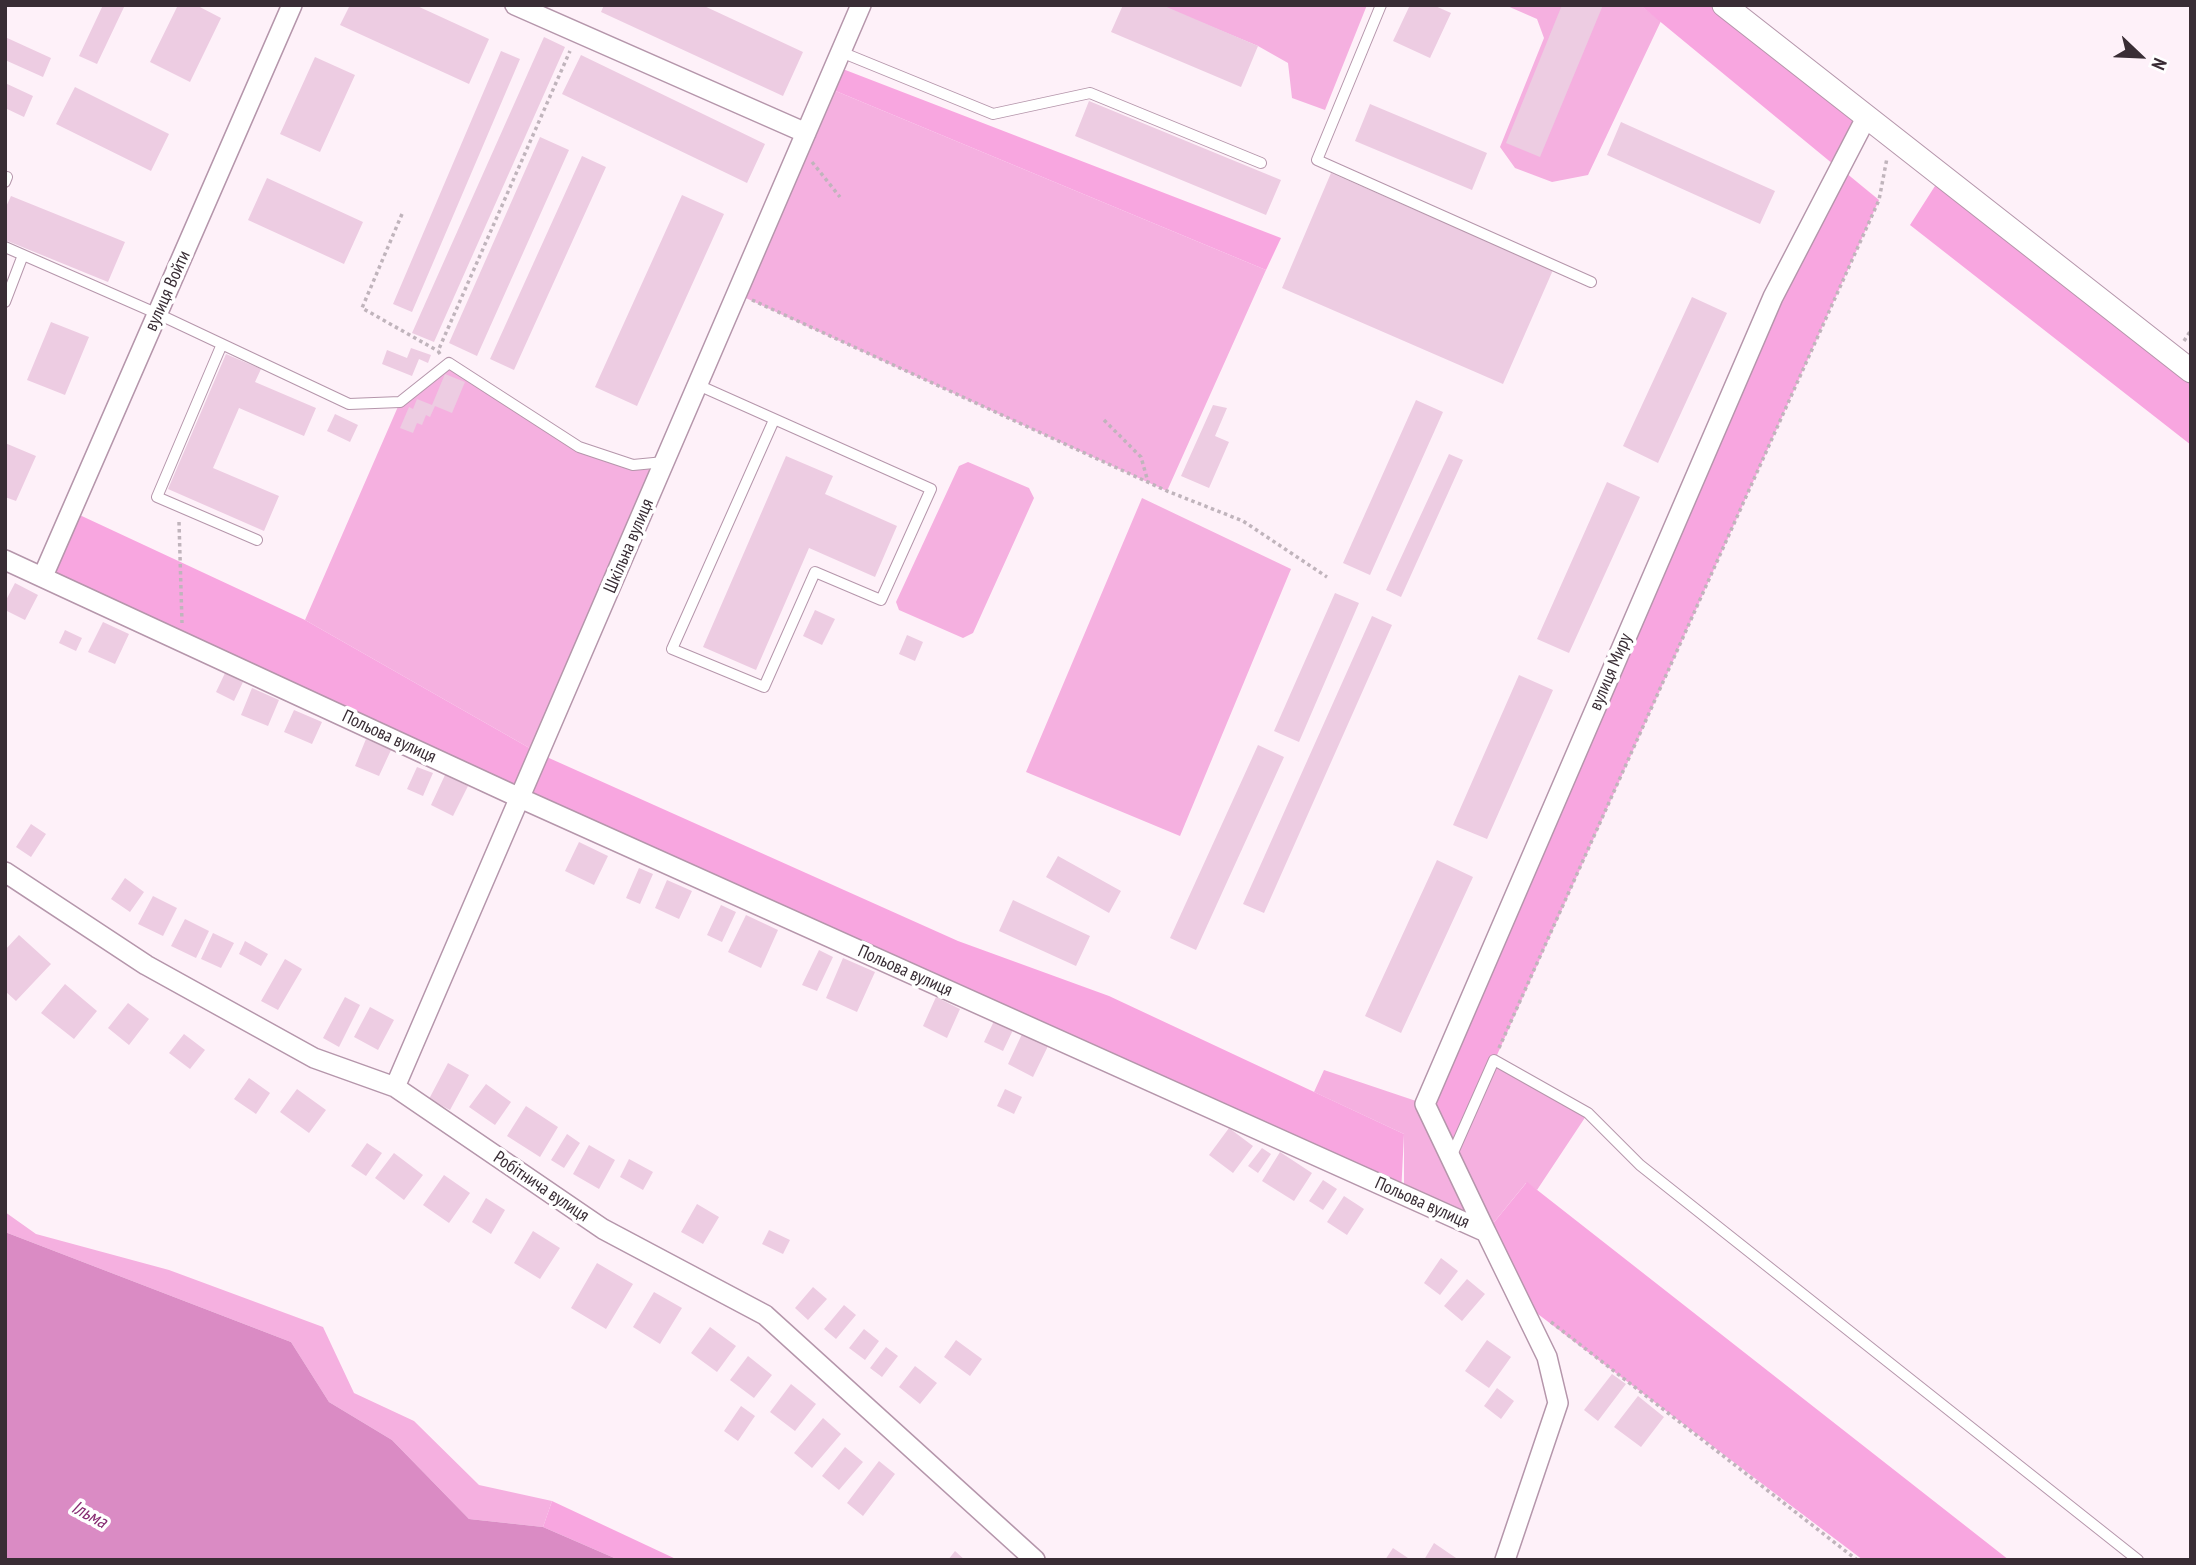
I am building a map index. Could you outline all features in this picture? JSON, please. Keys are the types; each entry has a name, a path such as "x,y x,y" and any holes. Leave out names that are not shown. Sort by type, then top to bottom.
{"street":[{"name":"вулиця Войти","path":"43,576 292,5"},
{"path":"515,5 803,140"},
{"name":"Шкільна вулиця","path":"395,1087 861,5"},
{"path":"1724,5 2191,371"},
{"name":"вулиця Миру","path":"1486,1232 1425,1104 1773,297 1867,116"},
{"name":"Польова вулиця","path":"5,560 520,798 1486,1232 1546,1357 1558,1402 1505,1560"},
{"name":"Робітнича вулиця","path":"5,872 167,977 314,1058 395,1087 603,1229 765,1315 1035,1560"}],"lane":[{"path":"1381,5 1317,160 1591,282"},
{"path":"841,52 993,114 1090,93 1261,163"},
{"path":"5,247 158,314 349,404 400,402 449,363 579,447 633,465 665,462"},
{"path":"5,302 23,255"},
{"path":"222,344 157,497 257,540"},
{"path":"698,385 930,489 881,600 815,572 764,687 672,649 774,420"},
{"path":"1451,1158 1494,1059 1588,1113 1640,1165 2138,1560"}],"path":[{"path":"438,351 578,33"},
{"path":"1494,1059 1879,200 1891,135"},
{"path":"803,140 840,197"},
{"path":"402,214 362,308 438,351 449,363"},
{"path":"737,293 1148,482 1243,521 1327,577"},
{"path":"1104,420 1141,457 1148,482"},
{"path":"179,506 183,641"},
{"path":"1549,1321 1857,1560"}],"shaded area":[{"path":"1159,5 1367,5 1325,110 1292,98 1288,63 1258,46"},
{"path":"1505,5 1640,5 1661,21 1588,175 1552,182 1515,168 1500,147 1544,38 1537,19"},
{"path":"1640,5 1724,5 1867,116 1840,168 1879,200 1451,1158 1425,1104 1839,169"},
{"path":"835,66 1281,238 1266,270 826,87"},
{"path":"826,87 1266,270 1167,491 737,294"},
{"path":"1942,175 2191,372 2191,445 1910,225"},
{"path":"449,363 579,447 633,465 665,462 540,754 305,620 400,402"},
{"path":"968,462 1029,488 1034,498 973,633 963,638 899,610 896,602 959,466"},
{"path":"1142,498 1291,569 1180,836 1026,772"},
{"path":"71,511 305,620 540,754 958,941 1109,996 1404,1134 1401,1194 43,576"},
{"path":"1494,1060 1588,1113 1537,1190 1526,1183 1486,1232 1404,1191 1404,1134 1314,1092 1324,1070 1425,1104"},
{"path":"1527,1182 2009,1560 1863,1560 1518,1299 1486,1232"},
{"path":"5,1212 36,1234 169,1270 323,1327 354,1393 414,1421 479,1485 552,1501 543,1527 469,1519 392,1440 329,1402 291,1342 5,1232"},
{"path":"552,1501 678,1560 619,1560 543,1527"}],"water":[{"name":"Ільма","path":"5,1232 291,1342 329,1402 392,1440 469,1519 543,1527 619,1560 5,1560"}],"building":[{"path":"103,5 125,5 97,64 79,56"},
{"path":"178,5 196,5 221,18 190,82 150,62"},
{"path":"350,5 415,5 489,39 469,84 340,25"},
{"path":"604,5 702,5 803,52 783,96 601,12"},
{"path":"1123,5 1162,5 1258,46 1241,87 1111,32"},
{"path":"1410,5 1433,5 1451,13 1430,58 1393,41"},
{"path":"1562,5 1603,5 1540,157 1506,143"},
{"path":"5,37 51,58 43,77 5,60"},
{"path":"544,37 565,47 434,342 412,333"},
{"path":"501,51 520,59 412,312 393,304"},
{"path":"581,55 765,144 747,183 562,94"},
{"path":"315,57 355,75 320,152 280,134"},
{"path":"5,83 33,96 24,117 5,108"},
{"path":"75,87 169,134 151,171 56,124"},
{"path":"1089,101 1281,180 1266,215 1075,136"},
{"path":"1370,104 1487,153 1472,190 1355,141"},
{"path":"1621,122 1775,191 1760,224 1607,155"},
{"path":"540,137 569,150 477,356 449,343"},
{"path":"582,156 606,167 514,370 490,359"},
{"path":"1331,173 1553,270 1503,384 1282,288"},
{"path":"267,178 363,222 344,264 248,220"},
{"path":"682,195 724,214 637,406 595,387"},
{"path":"11,196 125,242 108,282 5,240 5,209"},
{"path":"1692,297 1727,313 1658,463 1623,446"},
{"path":"51,322 89,337 65,395 27,380"},
{"path":"411,348 431,355 428,363 419,359 412,376 382,364 387,350 407,358"},
{"path":"226,354 261,369 255,382 316,408 304,436 239,408 213,468 279,496 264,531 168,489"},
{"path":"445,374 465,382 452,413 435,406 430,417 426,415 422,425 417,423 413,433 400,428 409,407 413,409 417,399 432,405"},
{"path":"1416,400 1443,412 1370,575 1343,563"},
{"path":"1213,405 1227,408 1215,436 1229,442 1209,488 1181,476"},
{"path":"335,414 358,425 350,442 327,431"},
{"path":"5,443 36,456 16,501 5,497"},
{"path":"1449,454 1463,460 1401,597 1386,590"},
{"path":"786,456 833,476 825,494 897,526 875,577 809,548 756,670 703,647"},
{"path":"1607,482 1640,497 1569,653 1537,639"},
{"path":"15,583 38,595 25,620 5,610 5,602"},
{"path":"1335,593 1359,603 1299,742 1274,731"},
{"path":"815,610 835,619 822,645 803,636"},
{"path":"1372,616 1392,625 1264,913 1243,904"},
{"path":"103,622 129,634 115,664 88,652"},
{"path":"65,630 82,638 76,651 59,643"},
{"path":"907,635 923,642 915,661 899,654"},
{"path":"225,673 243,682 234,701 216,692"},
{"path":"1519,675 1553,690 1487,839 1453,825"},
{"path":"252,688 279,700 268,726 241,715"},
{"path":"294,710 322,722 312,744 284,732"},
{"path":"366,739 391,750 379,776 355,766"},
{"path":"1258,745 1284,757 1196,950 1170,938"},
{"path":"417,767 433,773 423,796 407,789"},
{"path":"445,775 468,786 453,816 431,805"},
{"path":"31,824 46,834 31,857 16,847"},
{"path":"579,842 608,856 594,885 565,871"},
{"path":"1058,856 1121,891 1109,913 1046,877"},
{"path":"1437,860 1473,877 1401,1033 1365,1016"},
{"path":"639,868 653,874 640,904 626,898"},
{"path":"125,878 144,892 130,912 111,899"},
{"path":"667,880 692,891 679,919 655,908"},
{"path":"153,896 177,908 163,936 138,924"},
{"path":"1013,900 1090,936 1076,966 999,931"},
{"path":"721,905 736,912 722,942 707,935"},
{"path":"746,915 778,930 761,968 728,952"},
{"path":"185,919 209,931 196,958 171,946"},
{"path":"213,933 234,943 221,968 201,959"},
{"path":"19,935 51,964 16,1001 5,991 5,950"},
{"path":"245,941 268,954 261,966 239,954"},
{"path":"819,950 833,957 817,991 802,985"},
{"path":"843,958 875,972 857,1012 826,998"},
{"path":"285,959 302,969 278,1010 261,1001"},
{"path":"65,984 97,1011 74,1039 41,1013"},
{"path":"345,997 360,1005 339,1047 323,1038"},
{"path":"936,997 960,1009 947,1038 923,1026"},
{"path":"128,1003 149,1019 129,1045 108,1028"},
{"path":"370,1007 394,1020 378,1050 354,1037"},
{"path":"994,1021 1013,1030 1003,1051 984,1042"},
{"path":"1023,1032 1049,1044 1033,1077 1008,1064"},
{"path":"184,1034 205,1050 190,1069 169,1053"},
{"path":"448,1063 469,1075 450,1110 429,1099"},
{"path":"249,1078 270,1093 256,1114 234,1099"},
{"path":"486,1084 511,1102 495,1125 469,1107"},
{"path":"297,1089 326,1110 309,1133 280,1112"},
{"path":"1005,1089 1022,1097 1014,1114 997,1106"},
{"path":"526,1106 558,1127 540,1157 507,1136"},
{"path":"1229,1128 1253,1146 1233,1173 1209,1155"},
{"path":"567,1134 580,1143 564,1168 551,1160"},
{"path":"367,1143 382,1153 366,1176 351,1166"},
{"path":"589,1145 615,1160 599,1189 573,1174"},
{"path":"1262,1148 1271,1154 1258,1173 1248,1166"},
{"path":"1280,1152 1312,1173 1294,1201 1262,1181"},
{"path":"394,1153 423,1175 404,1200 375,1178"},
{"path":"629,1159 653,1172 643,1190 620,1177"},
{"path":"444,1175 470,1193 449,1223 423,1205"},
{"path":"1323,1180 1337,1189 1323,1210 1309,1201"},
{"path":"1344,1196 1364,1209 1347,1235 1327,1222"},
{"path":"486,1198 505,1210 491,1234 472,1222"},
{"path":"697,1204 719,1217 703,1244 681,1232"},
{"path":"769,1230 790,1240 783,1254 762,1244"},
{"path":"533,1231 560,1248 540,1279 514,1263"},
{"path":"1441,1258 1458,1271 1440,1295 1424,1283"},
{"path":"597,1263 633,1284 606,1329 571,1308"},
{"path":"1467,1279 1485,1294 1462,1321 1444,1306"},
{"path":"813,1287 827,1299 808,1320 795,1308"},
{"path":"654,1292 682,1308 660,1344 633,1327"},
{"path":"844,1305 856,1315 836,1339 824,1329"},
{"path":"710,1327 736,1346 717,1372 691,1353"},
{"path":"864,1329 879,1341 865,1360 849,1348"},
{"path":"956,1340 982,1359 970,1376 944,1357"},
{"path":"1487,1340 1511,1357 1489,1388 1465,1371"},
{"path":"886,1347 898,1356 882,1377 870,1368"},
{"path":"748,1356 772,1375 754,1398 730,1380"},
{"path":"915,1366 937,1383 920,1404 899,1387"},
{"path":"1612,1374 1626,1384 1598,1421 1584,1410"},
{"path":"791,1384 816,1404 795,1431 770,1412"},
{"path":"1497,1388 1514,1401 1501,1419 1484,1406"},
{"path":"1638,1396 1664,1417 1641,1447 1614,1427"},
{"path":"741,1406 755,1416 738,1441 724,1431"},
{"path":"823,1418 841,1434 812,1468 794,1453"},
{"path":"845,1447 863,1462 839,1490 822,1476"},
{"path":"879,1461 895,1474 863,1516 847,1503"},
{"path":"1434,1543 1459,1560 1424,1560"},
{"path":"1393,1548 1411,1560 1385,1560"},
{"path":"955,1551 965,1560 948,1560"}]}
